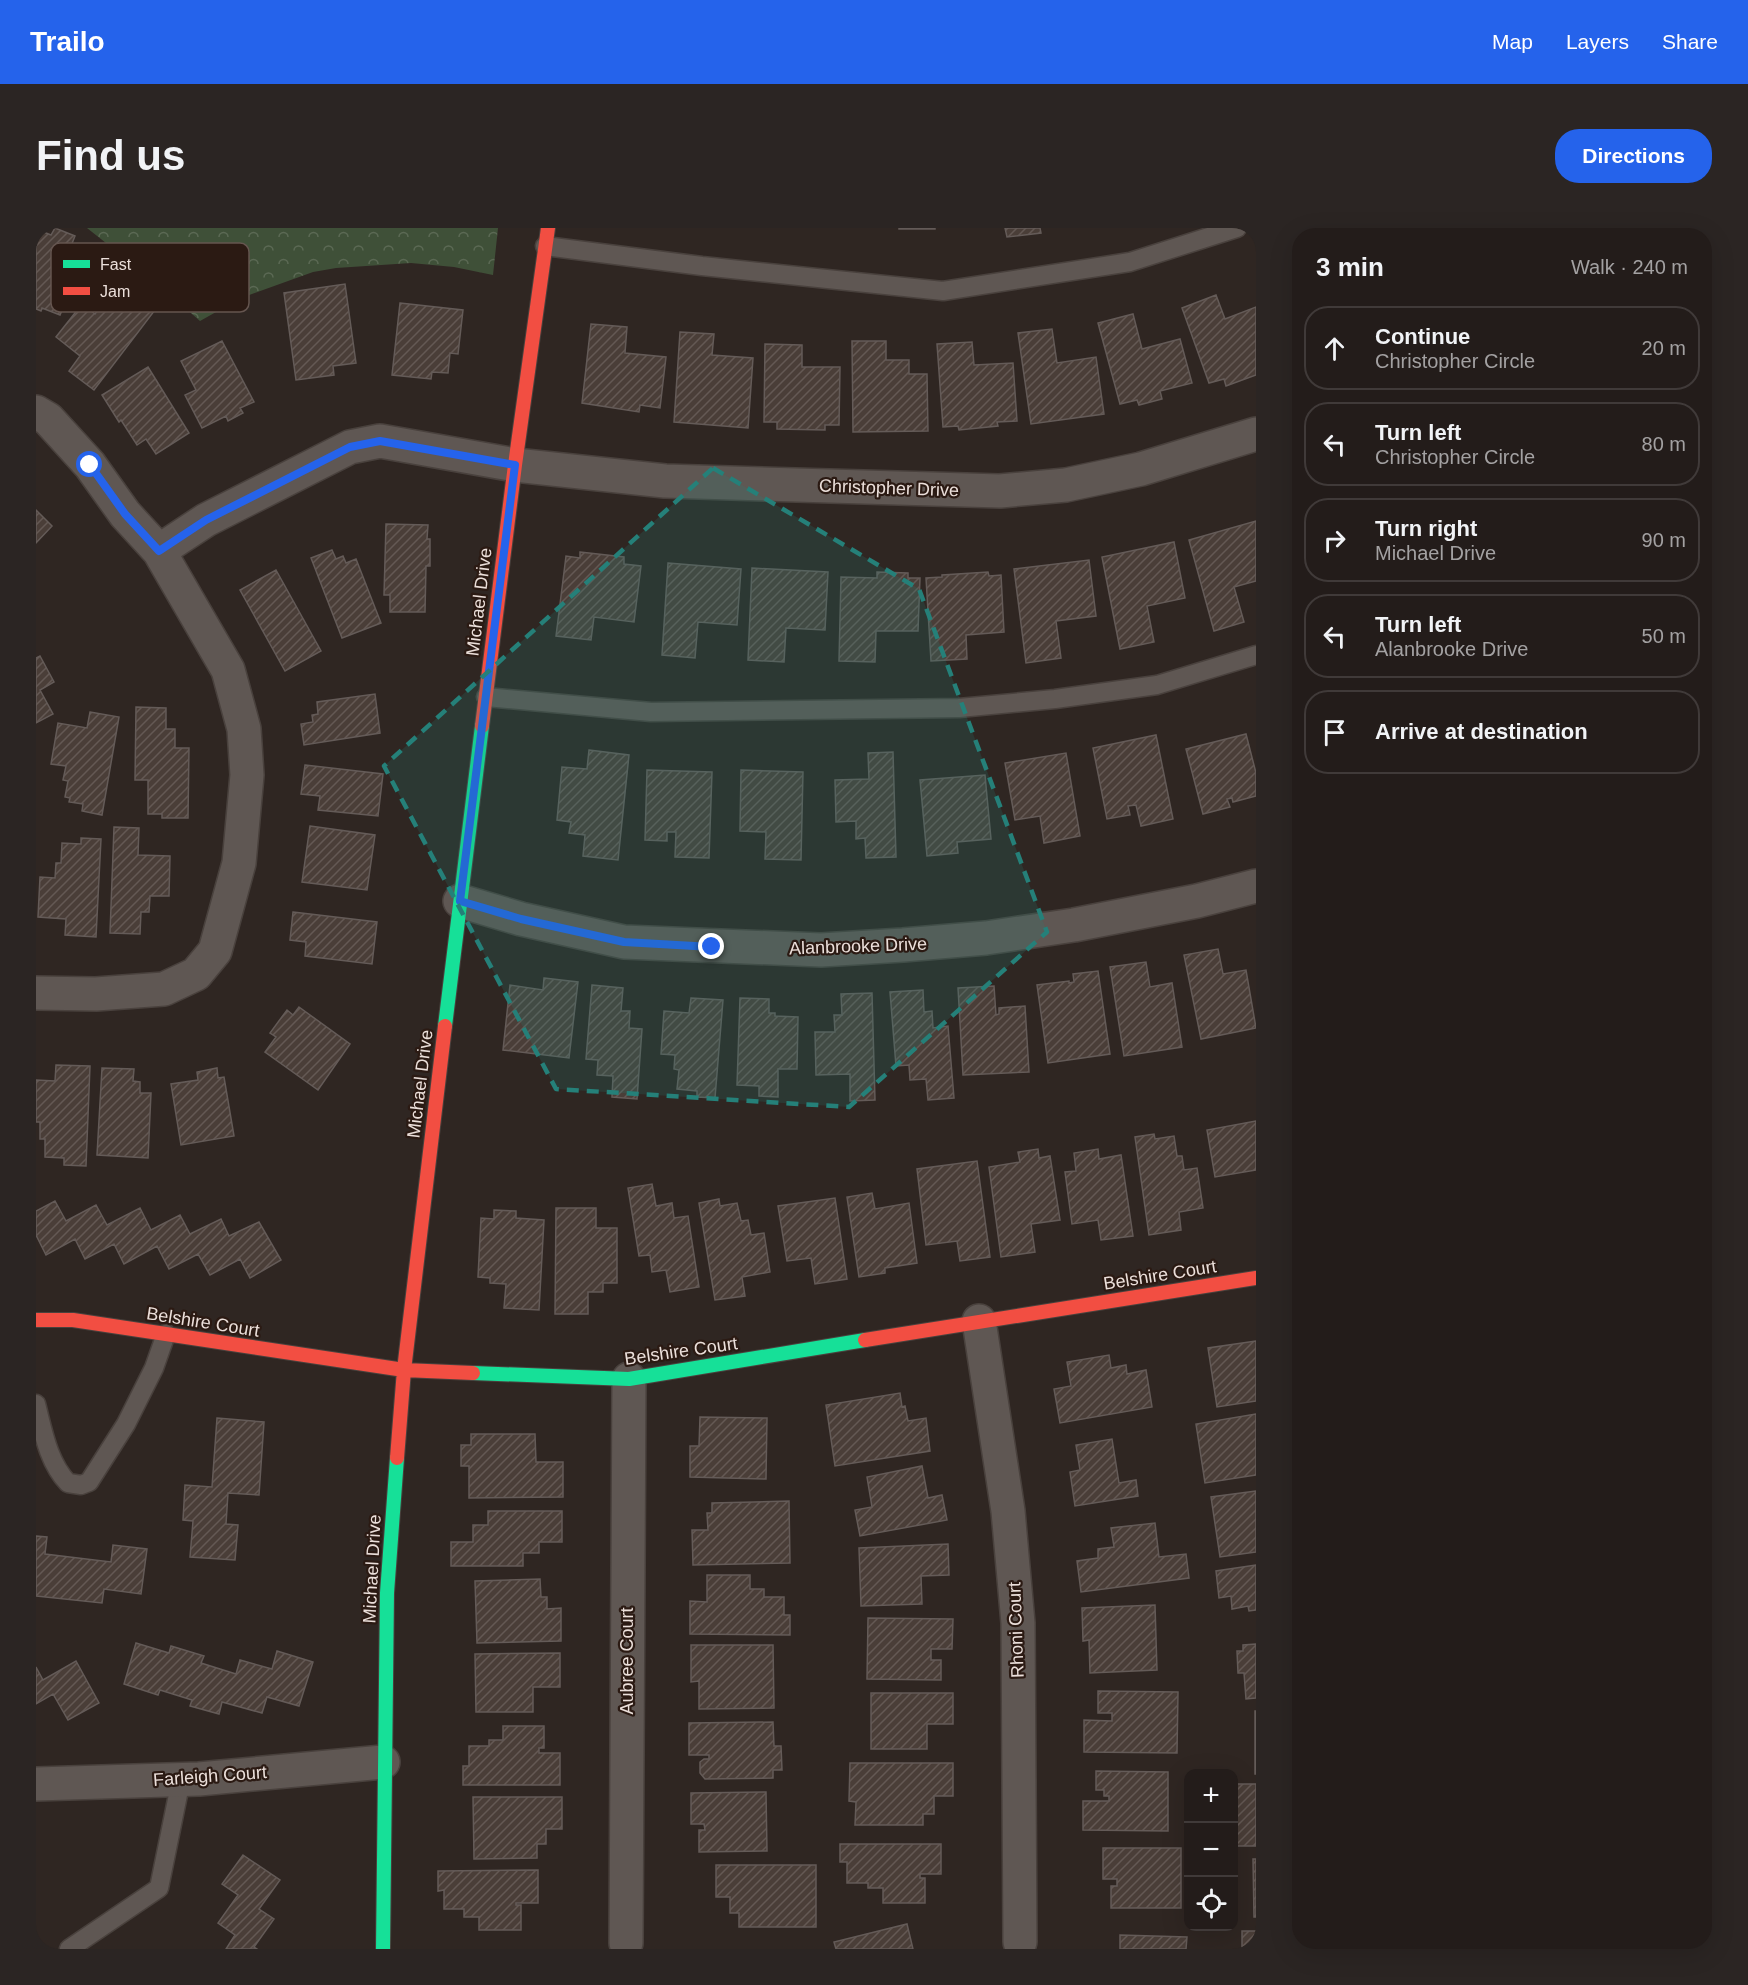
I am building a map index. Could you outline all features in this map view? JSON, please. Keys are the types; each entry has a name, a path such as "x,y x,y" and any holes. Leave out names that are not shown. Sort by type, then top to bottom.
{"street":[{"name":"Michael Drive","path":"383,1949 383,1762 387,1593 404,1370 460,901 515,465 548,228"},
{"path":"36,412 48,419 90,465 125,514 159,551 228,670 244,729 248,775 239,863 215,951 196,974 164,988 96,994 36,993"},
{"name":"Christopher Drive","path":"159,551 206,520 350,447 380,441 515,465 665,481 1000,491 1066,485 1130,471 1256,434"},
{"name":"Alanbrooke Drive","path":"460,901 521,919 624,942 821,950 986,938 1074,925 1256,886"},
{"name":"Belshire Court","path":"36,1320 73,1320 404,1370 629,1379 1256,1278"},
{"name":"Rhoni Court","path":"980,1321 1008,1511 1018,1623 1020,1941"},
{"name":"Aubree Court","path":"626,1942 629,1379"},
{"name":"Farleigh Court","path":"36,1784 182,1780 383,1762"}],"lane":[{"path":"545,246 702,266 943,291 1130,262 1237,228"},
{"path":"486,697 651,712 959,708 1055,699 1157,685 1256,655"},
{"path":"36,1404 45,1443 62,1477 68,1483 81,1485 89,1482 126,1424 154,1368 166,1334"},
{"path":"69,1949 159,1888 182,1780"}],"highlighted area":[{"path":"713,468 919,589 1047,932 849,1107 556,1089 384,766"}],"green space":[{"path":"87,228 498,228 493,275 454,267 411,263 336,268 313,272 249,295 249,243 106,243"},
{"path":"190,312 216,312 200,321"}],"building":[{"path":"55,228 75,236 72,243 51,243 51,312 42,308 41,311 36,309 36,229 51,235"},
{"path":"935,228 935,229 899,229"},
{"path":"1005,228 1040,228 1041,233 1007,237"},
{"path":"345,284 356,363 333,366 334,375 296,380 284,293"},
{"path":"1216,295 1225,319 1256,307 1256,375 1226,386 1224,379 1209,383 1182,308"},
{"path":"400,303 463,310 458,354 450,353 448,373 432,372 431,379 392,375"},
{"path":"76,312 95,314 96,312 153,312 94,390 69,371 80,356 56,337"},
{"path":"1133,314 1142,349 1180,339 1192,383 1160,391 1162,399 1139,405 1137,400 1120,404 1098,323"},
{"path":"591,324 627,327 625,353 666,357 660,408 640,405 639,412 582,403"},
{"path":"1052,329 1057,363 1096,357 1104,414 1031,424 1018,333"},
{"path":"680,332 714,334 712,355 753,358 748,428 674,422"},
{"path":"222,341 254,402 240,408 243,413 228,421 226,416 202,428 185,395 196,390 181,361"},
{"path":"852,341 886,341 886,360 909,360 909,374 927,374 928,431 853,432"},
{"path":"972,342 974,365 1013,363 1017,421 997,422 998,426 959,430 958,426 943,427 937,344"},
{"path":"765,344 802,345 802,367 840,367 839,425 825,425 825,430 777,429 777,422 764,422"},
{"path":"148,367 189,433 156,454 146,439 137,445 102,395"},
{"path":"36,510 52,526 36,543"},
{"path":"1256,521 1256,581 1234,587 1244,622 1214,631 1189,540"},
{"path":"386,524 428,525 430,566 426,566 425,612 390,612 390,595 384,595"},
{"path":"1174,542 1185,598 1147,606 1154,642 1120,649 1102,557"},
{"path":"332,550 336,559 343,556 346,563 356,559 381,623 342,638 311,558"},
{"path":"580,552 624,557 624,564 641,566 634,622 594,617 591,640 556,636 566,556 580,558"},
{"path":"1089,560 1096,616 1056,621 1061,658 1026,663 1014,569"},
{"path":"668,563 741,569 737,625 698,622 695,658 662,655"},
{"path":"752,568 828,572 825,630 786,628 784,662 748,660"},
{"path":"276,570 321,651 285,671 240,590"},
{"path":"877,572 908,573 908,578 920,578 918,631 876,631 875,662 839,661 841,577 877,578"},
{"path":"988,572 989,576 1001,575 1004,632 966,635 967,659 931,661 926,578"},
{"path":"40,656 54,682 40,690 53,714 36,723 36,658"},
{"path":"375,694 380,733 304,745 301,724 313,722 312,715 318,714 317,702"},
{"path":"136,707 166,708 166,729 175,729 175,748 189,748 188,818 162,818 162,814 148,814 148,780 135,780"},
{"path":"90,712 119,717 102,815 82,811 83,804 69,802 70,798 65,797 68,781 63,780 66,766 51,764 58,723 87,728"},
{"path":"1246,734 1256,773 1256,796 1233,802 1232,798 1227,799 1230,807 1203,814 1186,749"},
{"path":"1156,735 1173,819 1141,826 1136,805 1128,806 1130,815 1107,819 1093,748"},
{"path":"589,750 629,755 618,860 583,856 585,835 569,833 571,822 557,820 562,767 587,769"},
{"path":"893,752 896,857 866,858 865,838 856,839 856,821 836,822 835,780 869,779 868,753"},
{"path":"1066,753 1080,836 1044,843 1040,816 1015,820 1005,763"},
{"path":"305,765 383,774 378,816 318,810 320,796 301,794"},
{"path":"647,770 712,772 709,858 675,857 676,832 667,832 667,841 645,840"},
{"path":"741,770 803,772 801,860 765,859 766,832 740,831"},
{"path":"985,775 991,839 957,842 958,853 927,856 920,780"},
{"path":"310,826 375,835 367,890 302,882"},
{"path":"114,827 139,828 138,855 170,856 169,896 150,896 149,912 141,912 140,934 110,933"},
{"path":"81,838 101,839 96,937 65,935 66,919 38,917 40,877 55,878 56,863 61,863 62,843 81,844"},
{"path":"293,912 377,922 372,964 305,956 306,942 290,940"},
{"path":"1218,949 1223,974 1246,970 1256,1028 1201,1039 1184,955"},
{"path":"1146,962 1150,987 1172,983 1182,1047 1124,1056 1110,967"},
{"path":"1098,971 1110,1054 1048,1063 1037,985 1074,982 1073,974"},
{"path":"544,978 578,982 569,1058 503,1050 510,985 543,990"},
{"path":"592,985 623,988 621,1011 630,1011 629,1028 642,1029 637,1099 612,1097 613,1076 597,1075 598,1060 586,1059"},
{"path":"994,986 996,1015 999,1014 999,1008 1025,1006 1029,1072 963,1075 958,988"},
{"path":"923,990 924,1012 932,1011 933,1028 948,1026 954,1098 928,1100 926,1079 910,1080 909,1065 896,1066 890,992"},
{"path":"872,993 875,1100 850,1101 850,1074 816,1075 815,1032 835,1032 834,1015 842,1015 841,994"},
{"path":"691,998 723,1000 715,1098 697,1097 697,1091 677,1089 679,1070 674,1069 675,1055 661,1054 664,1011 689,1013"},
{"path":"740,998 769,999 769,1013 775,1013 775,1016 798,1017 797,1069 778,1069 778,1097 759,1096 759,1086 737,1085"},
{"path":"299,1007 350,1044 318,1090 265,1052 276,1037 270,1033 287,1010 293,1015"},
{"path":"56,1065 90,1066 86,1166 64,1165 64,1158 45,1157 45,1139 40,1139 40,1122 36,1122 36,1080 55,1081"},
{"path":"102,1068 134,1069 133,1081 140,1082 140,1093 151,1093 148,1158 97,1155"},
{"path":"217,1068 218,1078 224,1077 234,1136 181,1145 171,1084 198,1080 197,1072"},
{"path":"1256,1121 1256,1170 1215,1177 1207,1130"},
{"path":"1154,1134 1155,1139 1174,1136 1177,1156 1182,1156 1184,1170 1197,1168 1203,1208 1179,1212 1181,1230 1149,1235 1135,1137"},
{"path":"1038,1149 1039,1158 1050,1156 1060,1220 1031,1224 1035,1252 1001,1257 989,1167 1020,1162 1018,1152"},
{"path":"1098,1149 1099,1159 1121,1155 1133,1236 1101,1240 1098,1220 1072,1224 1065,1172 1076,1171 1074,1153"},
{"path":"977,1161 990,1257 960,1261 957,1241 926,1245 917,1169"},
{"path":"652,1184 656,1206 672,1203 674,1218 688,1216 699,1287 670,1292 666,1270 652,1272 650,1255 639,1256 628,1188"},
{"path":"872,1193 875,1209 909,1203 917,1263 885,1268 885,1273 859,1277 847,1197"},
{"path":"835,1198 847,1279 815,1284 811,1258 787,1261 778,1206"},
{"path":"719,1199 720,1206 737,1203 741,1221 748,1220 751,1235 764,1233 770,1272 742,1277 745,1296 715,1300 699,1203"},
{"path":"55,1201 66,1221 96,1205 107,1225 140,1208 151,1230 180,1215 190,1234 221,1219 229,1236 259,1222 281,1260 250,1278 240,1259 210,1275 198,1254 169,1269 157,1246 124,1264 114,1244 85,1259 75,1239 46,1255 36,1235 36,1211"},
{"path":"556,1208 596,1208 596,1228 617,1228 617,1283 603,1283 603,1292 588,1292 588,1314 555,1314"},
{"path":"494,1210 516,1211 516,1218 544,1220 539,1310 504,1308 506,1284 490,1283 490,1278 478,1277 481,1218 494,1219"},
{"path":"1256,1341 1256,1401 1217,1407 1208,1348"},
{"path":"1109,1355 1111,1368 1126,1365 1127,1374 1146,1370 1152,1407 1060,1423 1054,1389 1071,1386 1067,1362"},
{"path":"900,1393 902,1407 905,1406 908,1421 926,1418 930,1451 835,1466 826,1405"},
{"path":"1256,1414 1256,1475 1205,1483 1196,1424"},
{"path":"700,1417 767,1418 766,1479 690,1477 690,1446 699,1446"},
{"path":"217,1418 264,1422 259,1495 228,1493 226,1524 238,1525 235,1560 190,1557 193,1521 183,1520 185,1485 212,1487"},
{"path":"471,1434 535,1434 536,1462 563,1462 563,1497 469,1498 469,1466 461,1466 461,1445 471,1445"},
{"path":"1112,1439 1119,1483 1136,1480 1138,1496 1075,1506 1070,1472 1080,1470 1076,1445"},
{"path":"922,1466 928,1498 942,1495 947,1520 860,1536 855,1510 872,1507 867,1477"},
{"path":"1256,1491 1256,1552 1220,1557 1211,1497"},
{"path":"789,1501 790,1563 693,1565 692,1530 708,1530 707,1513 712,1513 712,1503"},
{"path":"488,1511 562,1511 562,1542 539,1542 539,1553 523,1553 523,1566 451,1566 451,1542 473,1542 473,1525 488,1525"},
{"path":"1155,1523 1159,1557 1186,1554 1189,1578 1081,1592 1077,1561 1098,1558 1098,1549 1114,1547 1111,1528"},
{"path":"36,1536 47,1537 45,1554 111,1562 113,1545 147,1549 141,1594 104,1589 102,1603 36,1596"},
{"path":"948,1544 949,1575 921,1576 922,1604 861,1606 859,1548"},
{"path":"1256,1565 1256,1610 1249,1611 1248,1606 1232,1609 1231,1596 1219,1598 1216,1571"},
{"path":"707,1575 750,1575 750,1589 764,1589 764,1597 784,1597 784,1615 790,1615 790,1635 690,1634 690,1601 707,1602"},
{"path":"540,1579 541,1597 547,1597 547,1609 561,1608 561,1641 477,1643 475,1581"},
{"path":"1155,1605 1157,1670 1090,1673 1089,1640 1083,1641 1082,1608"},
{"path":"868,1618 953,1619 952,1649 931,1649 931,1660 941,1660 941,1680 867,1679"},
{"path":"136,1643 169,1653 171,1646 204,1656 201,1663 236,1674 240,1660 272,1669 277,1651 313,1662 299,1706 267,1697 262,1713 222,1702 219,1714 190,1706 192,1700 160,1690 158,1695 124,1684"},
{"path":"1256,1644 1256,1698 1246,1699 1244,1673 1238,1673 1237,1651 1243,1651 1243,1645"},
{"path":"691,1645 773,1645 774,1708 699,1709 699,1681 691,1682"},
{"path":"560,1653 560,1687 533,1687 533,1712 476,1712 475,1654"},
{"path":"76,1661 99,1703 68,1720 53,1694 36,1704 36,1667 43,1680"},
{"path":"1098,1691 1178,1692 1177,1753 1084,1752 1084,1720 1112,1721 1112,1713 1098,1713"},
{"path":"871,1693 953,1693 953,1724 927,1724 927,1749 871,1749"},
{"path":"1256,1711 1256,1774 1255,1774"},
{"path":"773,1722 774,1746 781,1746 782,1770 773,1770 773,1778 705,1779 700,1773 700,1762 709,1759 709,1755 689,1755 689,1723"},
{"path":"503,1726 544,1726 544,1748 539,1748 539,1753 560,1753 560,1785 463,1785 463,1766 469,1766 469,1746 489,1746 489,1740 503,1740"},
{"path":"850,1763 953,1763 953,1796 934,1796 934,1814 923,1814 923,1825 855,1825 856,1802 849,1801"},
{"path":"1096,1771 1168,1772 1168,1831 1083,1830 1083,1801 1109,1801 1109,1796 1104,1796 1104,1790 1096,1790"},
{"path":"1238,1784 1256,1784 1256,1846 1238,1846"},
{"path":"766,1792 767,1851 699,1852 699,1830 705,1830 704,1824 691,1824 691,1793"},
{"path":"473,1797 562,1797 562,1829 546,1829 546,1844 537,1844 537,1858 474,1859"},
{"path":"840,1844 941,1844 941,1874 920,1874 920,1878 925,1878 925,1903 883,1903 883,1888 868,1888 868,1883 847,1883 847,1862 840,1862"},
{"path":"1103,1848 1181,1848 1181,1908 1111,1908 1111,1886 1117,1886 1117,1879 1103,1879"},
{"path":"243,1855 280,1880 259,1909 274,1919 254,1947 257,1949 226,1949 235,1935 218,1923 238,1895 222,1884"},
{"path":"1253,1859 1256,1859 1256,1917 1254,1917"},
{"path":"716,1865 816,1865 816,1927 739,1927 739,1913 730,1913 730,1897 716,1897"},
{"path":"538,1870 538,1903 516,1903 516,1905 521,1905 521,1930 479,1930 479,1917 464,1917 464,1909 444,1909 444,1890 438,1891 438,1871"},
{"path":"907,1924 913,1949 836,1949 834,1942"},
{"path":"1242,1931 1256,1931 1256,1949 1242,1949"},
{"path":"1120,1935 1187,1937 1186,1949 1120,1949"}],"traffic: fast":[{"path":"445,1026 482,726"},
{"path":"473,1373 629,1379 865,1340"},
{"path":"383,1949 387,1593 397,1458"}],"traffic: jam":[{"path":"482,726 548,228"},
{"path":"397,1458 404,1370 445,1026"},
{"path":"865,1340 1256,1278"},
{"path":"36,1320 73,1320 404,1370 473,1373"}],"route":[{"path":"90,465 125,514 159,551 206,520 350,447 380,441 515,465 460,901 521,919 624,942 712,947"}]}
